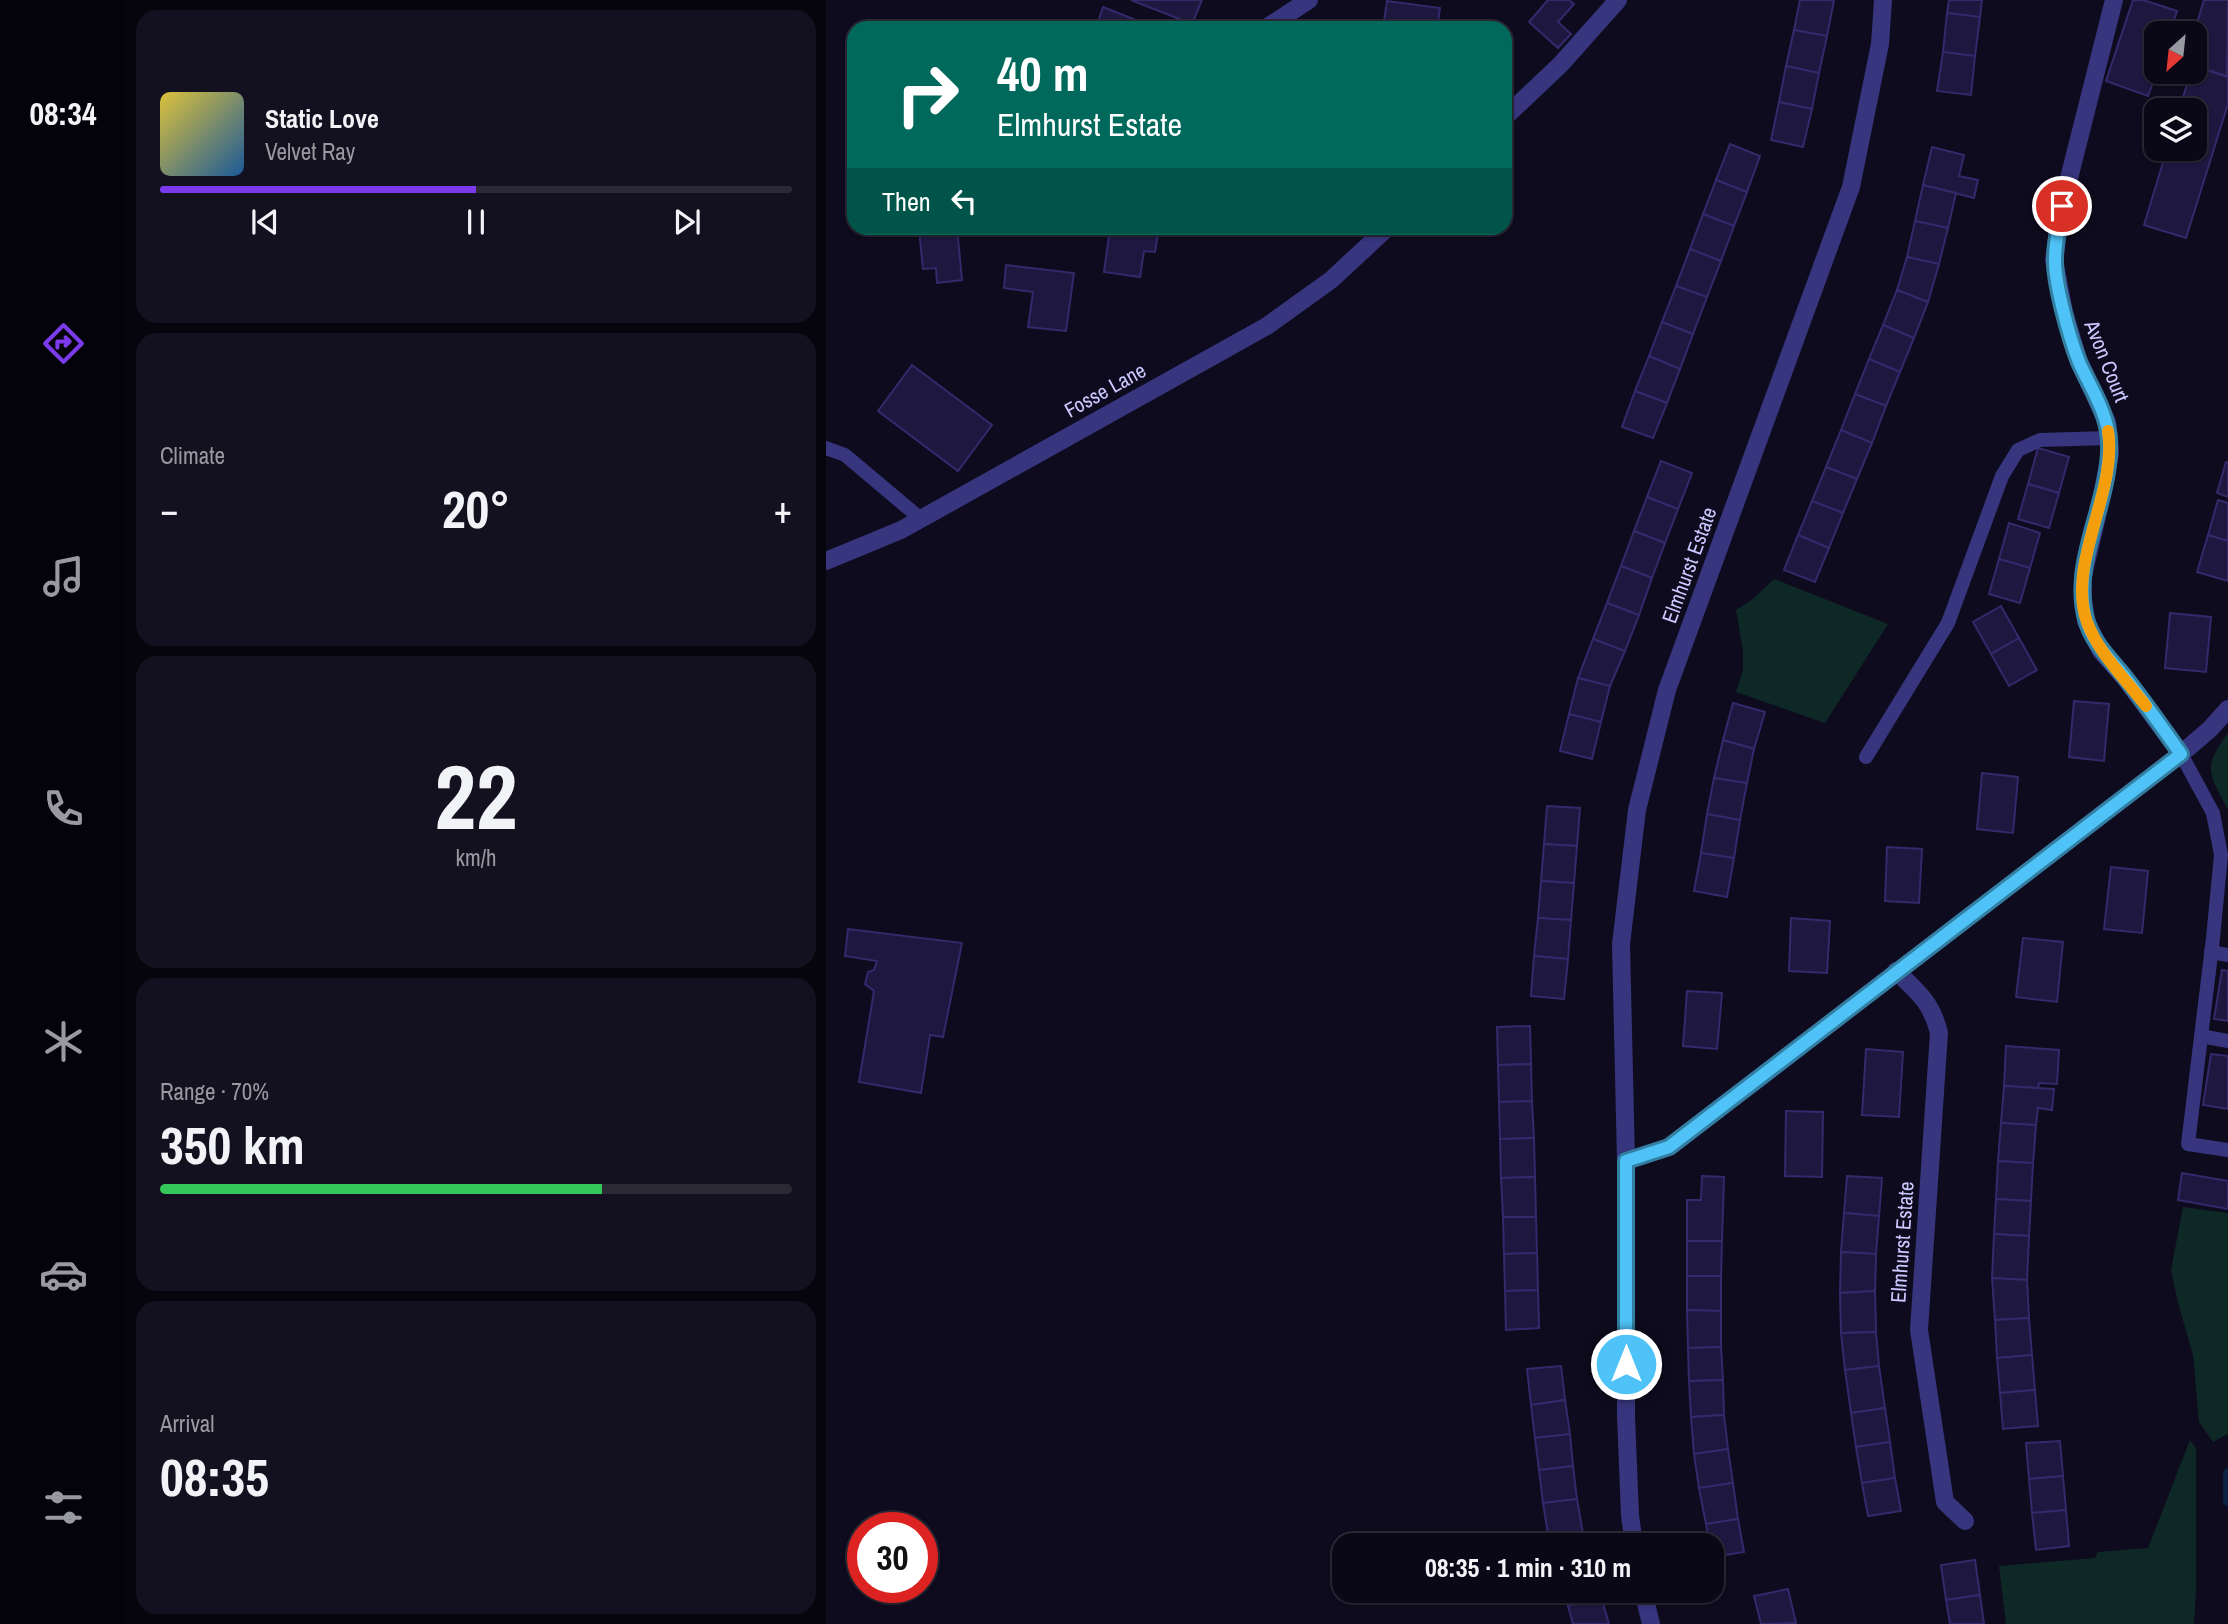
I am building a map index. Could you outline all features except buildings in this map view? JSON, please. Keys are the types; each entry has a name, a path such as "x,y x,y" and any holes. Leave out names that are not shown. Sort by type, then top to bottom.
{"street":[{"path":"1277,21 1309,0"},
{"path":"1512,110 1561,64 1618,0"},
{"name":"Elmhurst Estate","path":"1632,1533 1626,1416 1626,1161 1621,944 1637,810 1667,690 1851,187 1880,44 1883,0"},
{"name":"Avon Court","path":"2114,0 2062,206 2054,260 2067,324 2078,359 2107,422 2109,438 2110,453 2083,576 2082,599 2087,621 2101,651 2125,678 2181,754"},
{"name":"Fosse Lane","path":"826,561 901,530 1267,326 1331,281 1380,235"},
{"path":"1626,1161 1669,1147 2181,754 2228,709"},
{"name":"Elmhurst Estate","path":"1896,971 1924,998 1935,1016 1939,1033 1919,1330 1945,1502 1965,1521"},
{"path":"1646,1603 1651,1624"}],"lane":[{"path":"1866,757 1948,623 2002,476 2018,450 2040,440 2109,438"},
{"path":"826,447 845,455 921,519"},
{"path":"2181,754 2213,813 2221,855 2188,1144 2228,1150"},
{"path":"2211,952 2228,955"},
{"path":"2201,1036 2228,1041"}],"green space":[{"path":"1774,579 1888,624 1825,723 1736,692 1743,670 1743,651 1736,610 1753,599"},
{"path":"2228,733 2228,810 2213,779 2211,764"},
{"path":"2183,1207 2228,1213 2228,1434 2213,1442 2199,1422 2193,1355 2171,1270"},
{"path":"2190,1440 2196,1448 2194,1624 2006,1624 1999,1566 2095,1558 2098,1552 2148,1548"}],"waterway":[{"path":"2228,1473 2228,1501"}],"slow traffic":[{"path":"2108,431 2110,453 2083,576 2082,599 2087,621 2101,651 2146,706"}],"route":[{"path":"1626,1364 1626,1161 1669,1147 2181,754 2125,678 2101,651 2087,621 2082,599 2083,576 2110,453 2107,422 2078,359 2064,312 2054,260 2062,206"}]}
